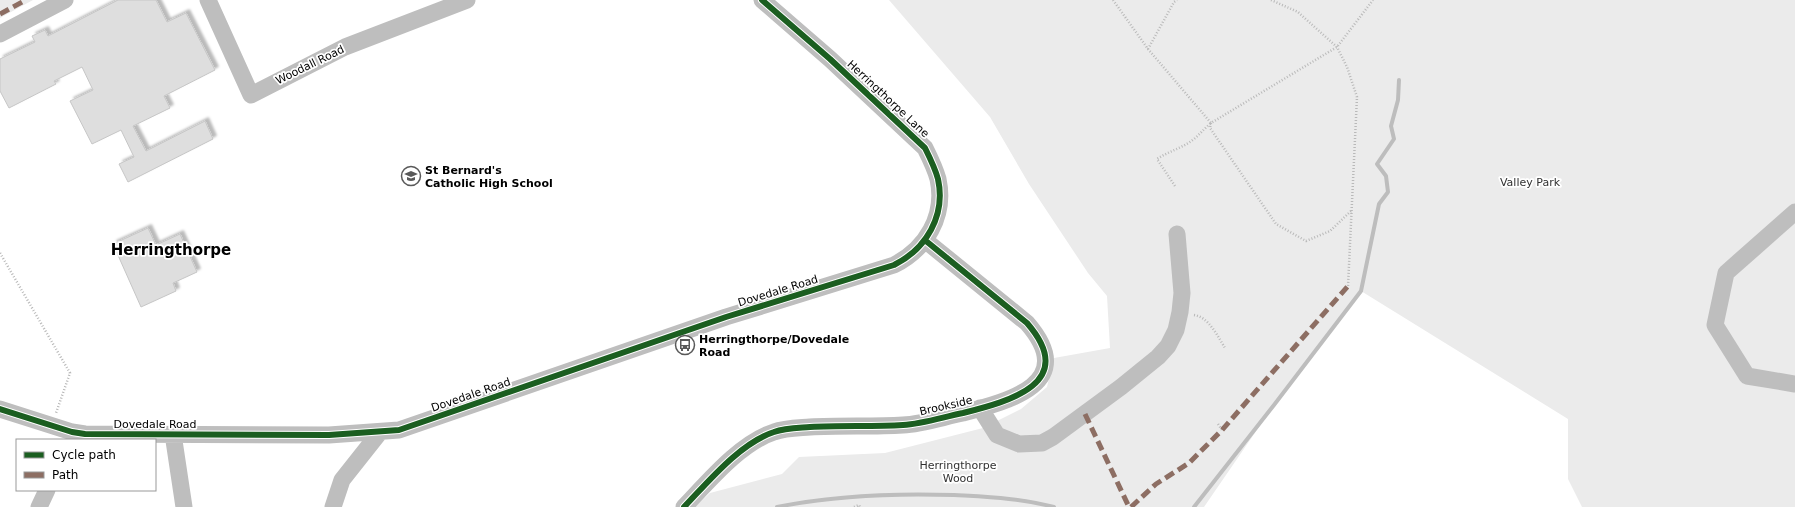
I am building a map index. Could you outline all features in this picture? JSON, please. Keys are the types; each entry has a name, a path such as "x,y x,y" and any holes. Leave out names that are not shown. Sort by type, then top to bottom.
{"street":[{"path":"0,34 65,0"},
{"name":"Woodall Road","path":"208,0 251,95 345,48 467,0"},
{"name":"Herringthorpe Lane","path":"762,0 830,59 925,148 933,164 938,180 939,198 934,225 926,241"},
{"path":"1795,212 1726,273 1715,326 1748,376 1795,384"},
{"path":"980,408 997,435 1019,444 1042,444 1158,357 1168,346 1176,330 1180,312 1182,293 1177,234"},
{"name":"Brookside","path":"684,507 744,449 773,432 788,428 904,425 980,408 1020,395 1032,388 1041,378 1044,367 1045,350 1039,336 1027,322 926,241"},
{"name":"Dovedale Road","path":"0,409 52,425 70,436 86,434 329,435 399,430 726,317 894,265 911,256 926,241"},
{"path":"333,507 342,480 380,432"},
{"path":"173,434 184,507"},
{"path":"39,507 47,491"}],"path":[{"path":"1113,0 1148,49 1211,123 1210,128 1276,224 1306,241 1330,230 1352,210"},
{"path":"1148,49 1174,2 1177,0"},
{"path":"1271,0 1298,12 1337,47 1347,67 1357,97 1348,286"},
{"path":"1175,186 1157,159 1194,139 1211,123 1337,47 1373,0"},
{"path":"0,253 70,373 52,425"},
{"path":"1180,312 1199,316 1212,327 1225,348"},
{"path":"1218,424 1222,430"},
{"path":"854,507 860,507"}],"green space":[{"path":"0,0 33,0 0,18"},
{"name":"Valley Park","path":"889,0 1795,0 1795,507 1582,507 1568,479 1568,419 1361,291 1274,405 1204,507 695,507 710,493 782,474 799,457 885,453 983,428 1021,409 1047,387 1054,358 1110,348 1107,296 1088,273 1029,184 990,117"}],"building":[{"path":"118,0 156,0 167,22 186,13 215,70 164,96 170,108 133,126 146,151 205,121 213,139 128,182 119,164 134,157 121,130 92,144 70,101 93,90 82,67 54,81 56,84 9,108 0,91 0,59 35,42 32,36 45,30 48,36"},
{"path":"148,228 156,245 180,234 197,272 173,283 176,291 141,307 113,244"}],"waterway":[{"path":"1194,507 1361,291 1379,204 1388,192 1386,176 1377,164 1394,139 1391,126 1398,100 1399,80"},
{"path":"777,507 843,497 909,494 1004,498 1054,507"}],"marked path":[{"path":"0,14 26,0"},
{"path":"1131,507 1156,484 1189,463 1222,430 1348,286"},
{"path":"1085,414 1129,507"}],"cycle path":[{"path":"0,409 72,432 85,434 329,435 399,430 726,317 894,265 916,250 931,230 936,218 940,193 938,179 927,152 925,148 830,59 762,0"},
{"path":"684,507 725,464 761,437 774,432 810,427 891,426 918,423 963,413 1000,402 1018,395 1032,386 1042,375 1046,361 1041,344 1027,323 926,241"}],"place":[{"name":"St Bernard's Catholic High School","path":"411,176"},
{"name":"Herringthorpe/Dovedale Road","path":"685,345"}],"district":[{"name":"Herringthorpe","path":"171,250"}],"park label":[{"name":"Herringthorpe Wood","path":"958,471"}]}
